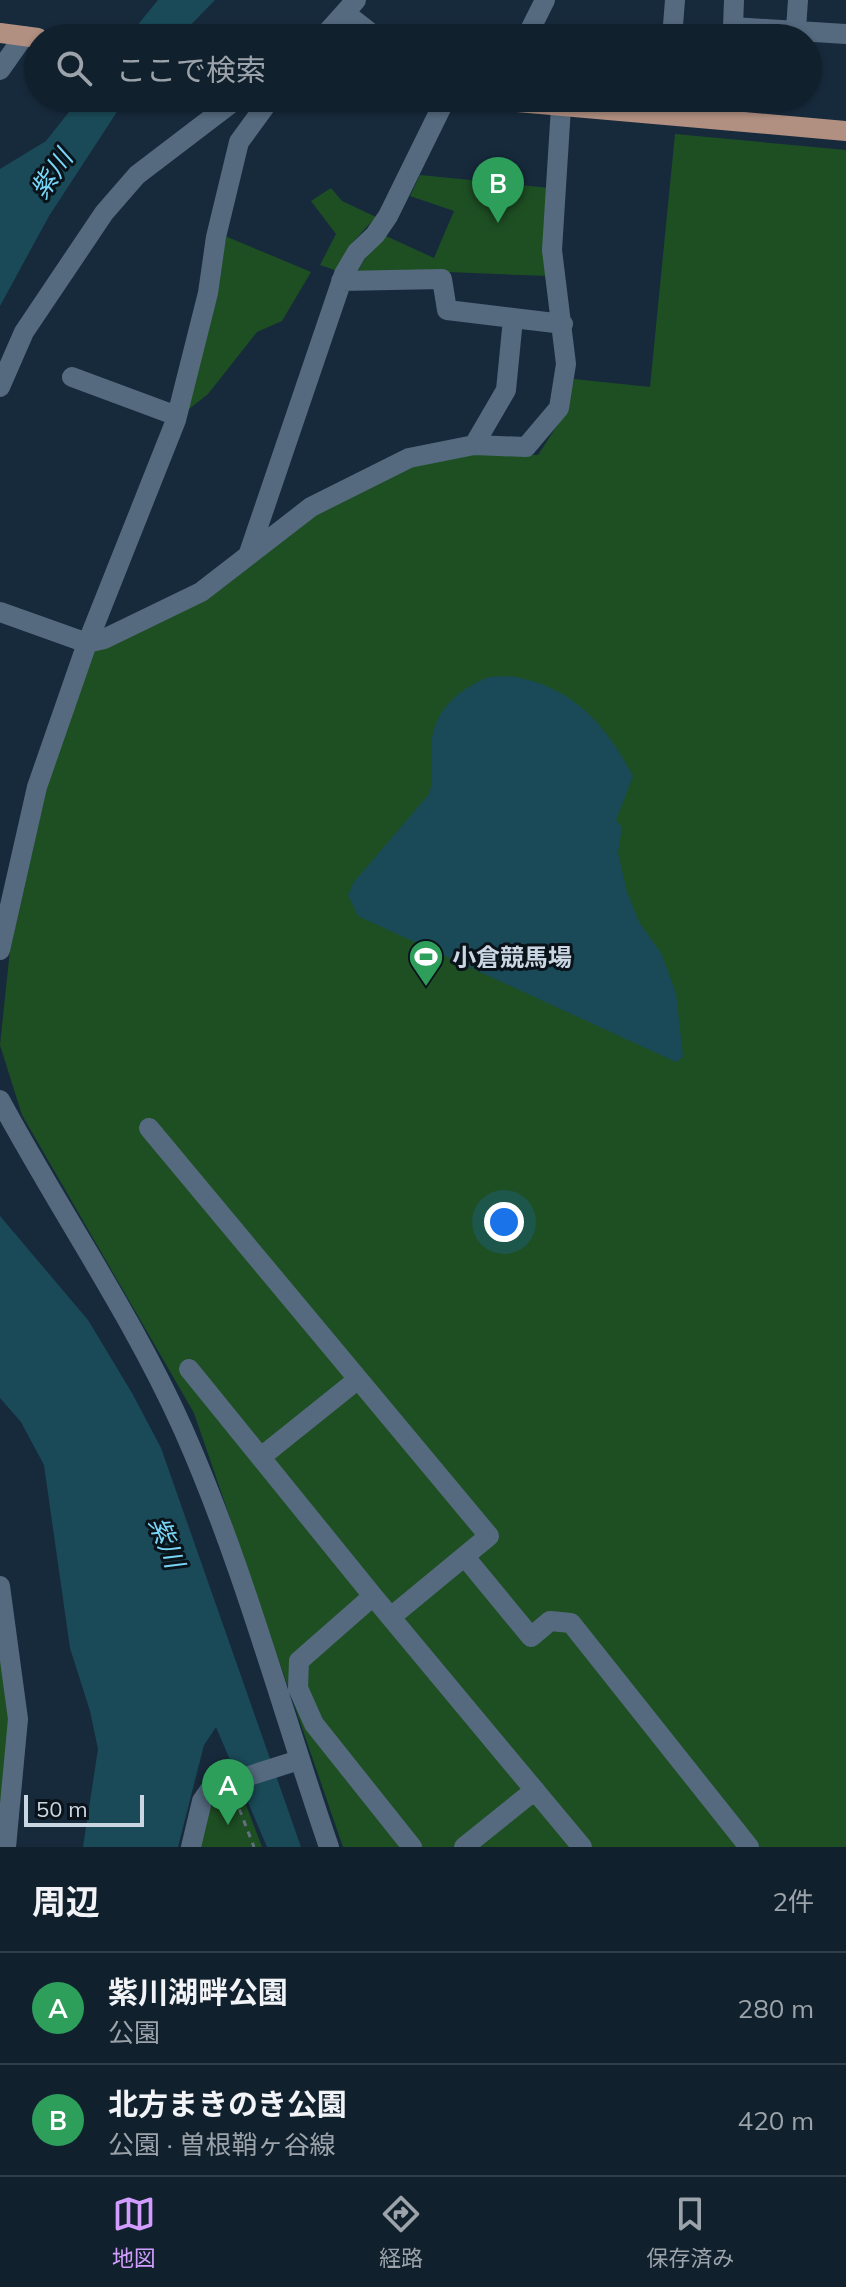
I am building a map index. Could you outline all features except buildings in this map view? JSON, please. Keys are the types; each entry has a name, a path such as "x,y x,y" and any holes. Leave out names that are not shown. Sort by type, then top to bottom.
{"main road":[{"path":"0,33 24,36"},
{"path":"711,112 846,131"}],"street":[{"path":"533,24 545,0"},
{"path":"673,24 675,0"},
{"path":"733,24 734,0"},
{"path":"796,24 798,0"},
{"path":"334,24 350,6 365,24"},
{"path":"822,32 846,34"},
{"path":"0,70 24,44"},
{"path":"0,387 24,332 104,213 137,175 220,112"},
{"path":"0,950 37,787 87,643 177,416 208,293 216,237 239,142 261,112"},
{"path":"249,553 341,281 357,252 375,235 388,216 439,112"},
{"path":"0,612 87,643 104,639 201,592 311,507 387,468 409,458 474,445 526,447 559,408 566,364 552,250 561,112"},
{"path":"341,281 442,279 447,310 563,324"},
{"path":"474,445 506,390 513,319"},
{"path":"72,377 177,416"},
{"path":"0,1100 142,1349 183,1429 250,1608 329,1847"},
{"path":"149,1128 489,1536 391,1617"},
{"path":"189,1369 582,1847"},
{"path":"261,1457 357,1380"},
{"path":"465,1557 531,1637 550,1621 571,1623 749,1847"},
{"path":"0,1586 18,1719 6,1847"},
{"path":"373,1596 299,1661 298,1688 314,1724 412,1847"},
{"path":"191,1847 202,1801 211,1788 299,1760"},
{"path":"464,1847 535,1790"}],"path":[{"path":"229,1783 254,1847"}],"green space":[{"name":"小倉競馬場","path":"675,134 846,150 846,1847 343,1847 194,1413 22,1115 0,1045 10,950 47,787 88,662 95,651 173,612 305,520 408,465 462,453 538,455 566,412 574,379 650,387"},
{"path":"420,175 550,188 548,276 448,272 362,274 358,270 368,254 386,236 434,258 454,211 410,196"},
{"path":"331,188 342,201 376,217 351,244 338,271 320,265 336,234 311,201"},
{"path":"225,236 311,272 282,321 257,332 208,394 184,413 217,298"},
{"path":"0,1619 11,1722 0,1847"},
{"path":"243,1797 262,1847 197,1847 207,1803"}],"water":[{"path":"158,0 215,0 192,24 138,24"},
{"name":"紫川","path":"69,112 117,112 49,216 0,306 0,169 46,141"},
{"path":"489,677 512,677 540,684 574,702 601,727 633,776 616,820 622,827 618,853 627,892 639,922 661,953 676,993 683,1057 676,1062 358,916 348,895 354,882 429,794 432,737 441,714 456,696"},
{"name":"紫川","path":"0,1216 88,1320 161,1448 301,1847 267,1847 216,1727 204,1745 178,1847 83,1847 98,1749 90,1711 70,1648 44,1465 21,1422 0,1398"}],"place":[{"name":"北方まきのき公園","path":"498,223"},
{"name":"小倉競馬場","path":"426,988"},
{"name":"紫川湖畔公園","path":"228,1825"}]}
